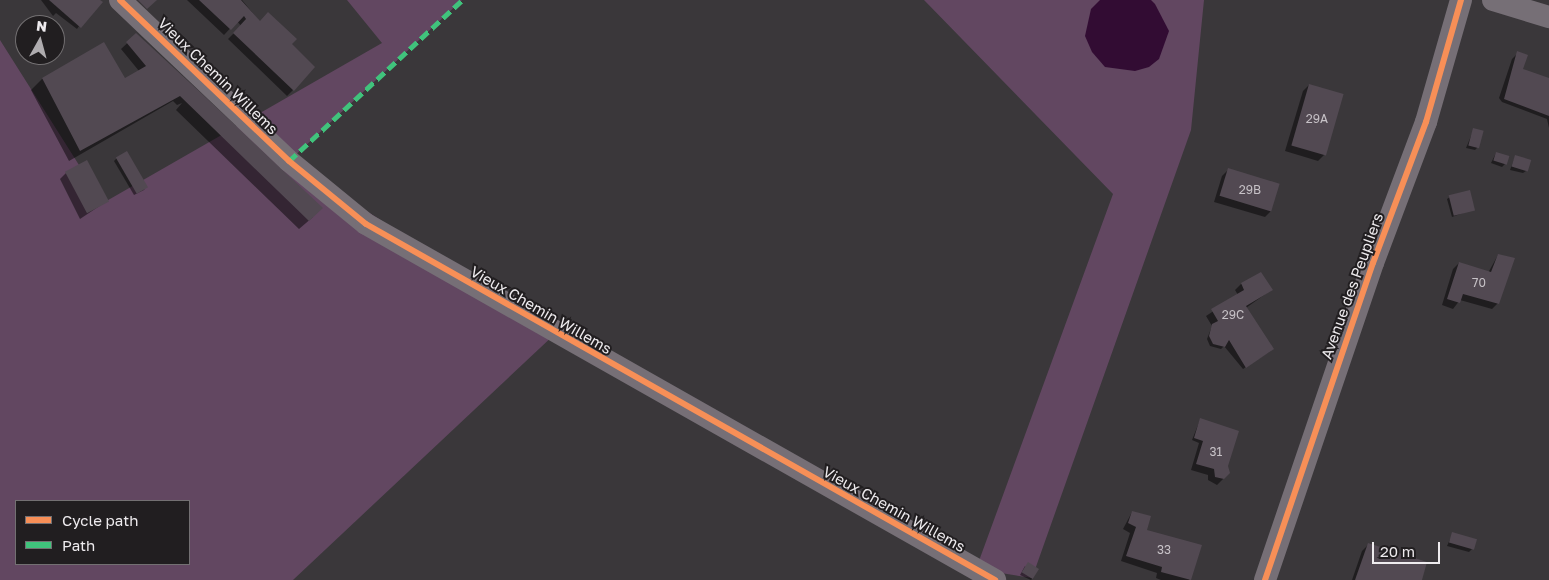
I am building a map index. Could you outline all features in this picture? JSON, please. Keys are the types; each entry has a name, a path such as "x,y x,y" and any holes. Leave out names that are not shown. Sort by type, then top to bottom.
{"street":[{"name":"Vieux Chemin Willems","path":"120,0 289,161 366,224 995,580"},
{"name":"Avenue des Peupliers","path":"1265,580 1373,263 1426,122 1461,0"},
{"path":"1493,0 1549,17"}],"shaded area":[{"path":"347,0 462,0 289,161 556,333 293,580 0,580 0,40 103,203 382,43"},
{"path":"924,0 1204,0 1191,130 1032,578 976,569 1113,194"},
{"path":"1100,0 1151,0 1155,4 1169,31 1159,59 1149,67 1135,71 1105,67 1092,52 1085,36 1091,9"}],"building":[{"path":"49,0 100,0 103,2 81,28"},
{"path":"138,0 157,0 147,9"},
{"path":"199,0 241,0 260,21 268,12 297,39 292,44 315,67 294,91 233,33 246,19 244,16 231,30"},
{"path":"136,33 323,208 309,221 180,96 80,151 42,78 104,42 125,78 146,66 126,42"},
{"path":"1517,51 1528,55 1523,69 1549,78 1549,116 1504,99"},
{"path":"1309,84 1344,94 1326,155 1291,146"},
{"path":"1473,128 1484,131 1479,148 1468,145"},
{"path":"127,151 148,187 137,194 116,158"},
{"path":"1496,152 1509,156 1507,165 1493,161"},
{"path":"1515,155 1531,160 1528,171 1511,166"},
{"path":"87,160 109,201 87,213 65,172"},
{"path":"1228,168 1280,184 1271,212 1220,196"},
{"path":"1470,190 1475,210 1454,216 1449,195"},
{"path":"1498,254 1515,258 1499,304 1463,294 1460,303 1447,299 1459,262 1491,272"},
{"path":"1261,272 1273,290 1246,306 1274,349 1246,368 1229,340 1225,347 1213,344 1209,336 1212,324 1218,321 1211,309 1244,290 1241,283"},
{"path":"1200,418 1239,431 1228,466 1230,473 1224,479 1215,477 1214,469 1196,464 1203,441 1194,438"},
{"path":"1132,511 1151,516 1147,530 1202,545 1191,580 1161,572 1162,567 1126,556 1136,527 1128,523"},
{"path":"1452,532 1477,539 1474,550 1449,543"},
{"path":"1368,543 1427,562 1422,580 1355,580"},
{"path":"1028,562 1039,569 1033,579 1022,572"}],"marked path":[{"path":"289,161 462,0"}],"cycle path":[{"path":"120,0 289,161 366,224 995,580"},
{"path":"1265,580 1373,263 1426,122 1461,0"}]}
